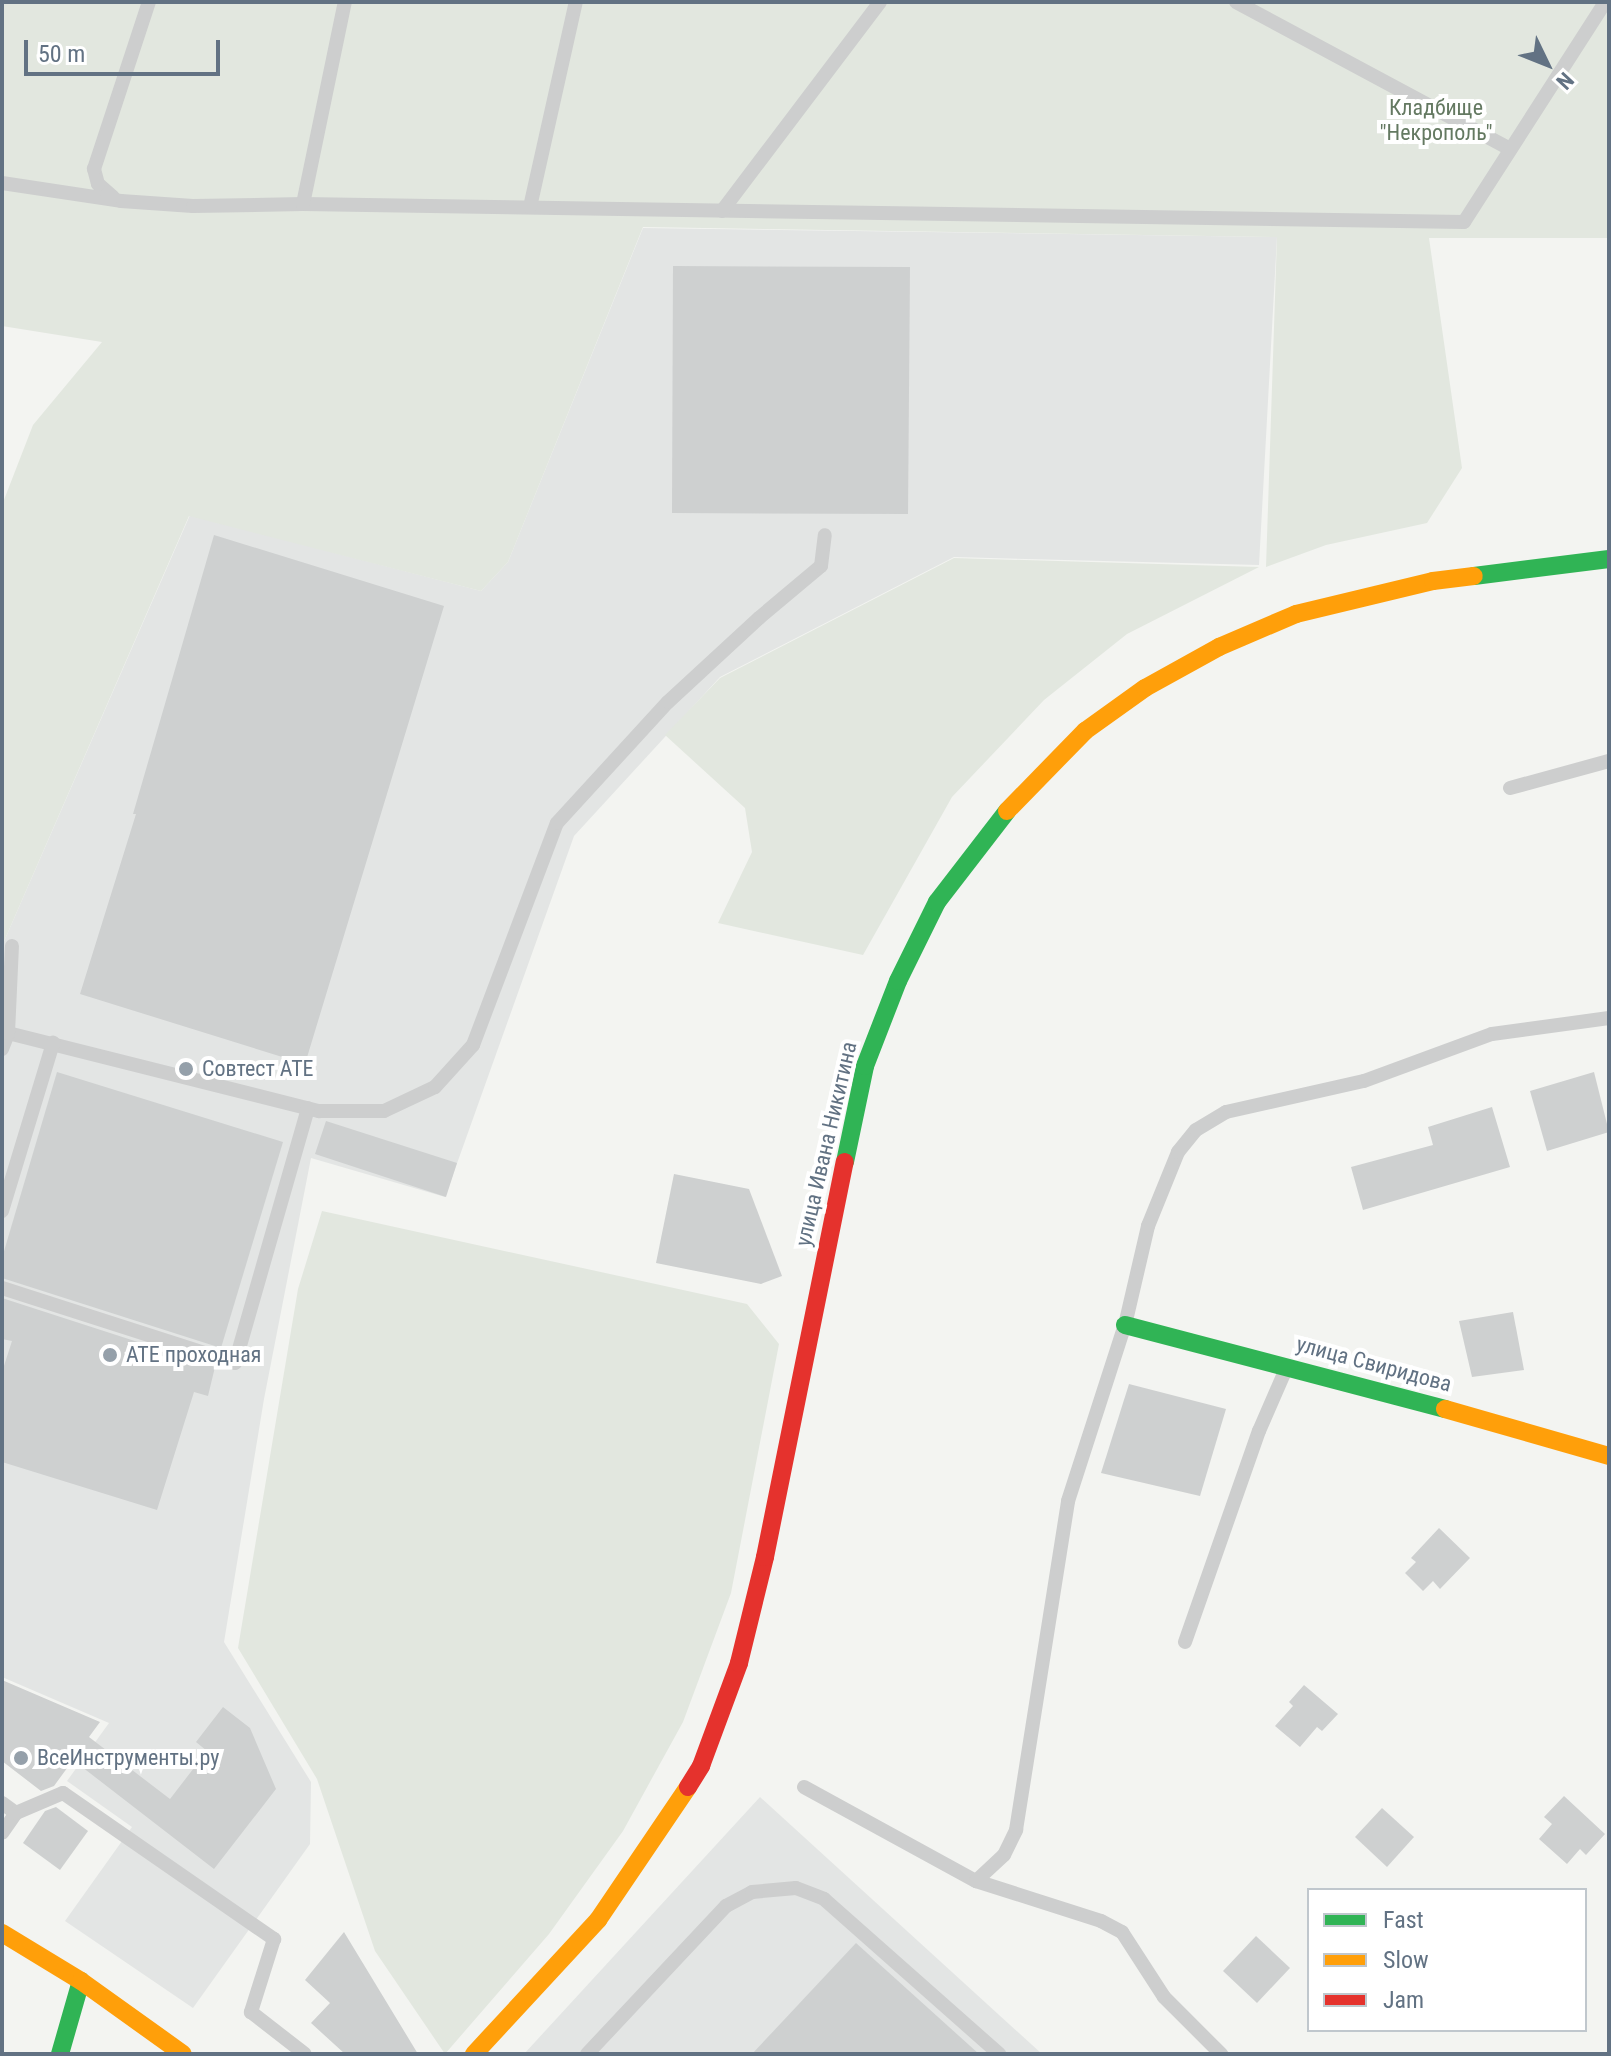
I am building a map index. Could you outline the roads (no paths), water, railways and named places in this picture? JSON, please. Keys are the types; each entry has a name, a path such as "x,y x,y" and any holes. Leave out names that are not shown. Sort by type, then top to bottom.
{"main road":[{"name":"улица Ивана Никитина","path":"474,2054 598,1920 653,1843 701,1766 739,1663 765,1557 865,1066 898,981 937,902 977,848 1022,792 1085,731 1145,688 1219,647 1296,614 1433,581 1609,559"},
{"name":"улица Свиридова","path":"1125,1325 1288,1366 1609,1456"},
{"path":"2,1933 81,1981 183,2054"},
{"path":"60,2054 81,1981"}],"lane":[{"path":"70,190 84,182 94,169 149,2"},
{"path":"303,204 345,2"},
{"path":"530,207 576,2"},
{"path":"722,211 880,2"},
{"path":"1236,2 1510,149"},
{"path":"2,183 70,190 121,201 193,206 303,204 1464,222 1605,2"},
{"path":"94,169 101,188 121,201"},
{"path":"8,1033 308,1108 384,1111 435,1087 473,1045 557,823 668,702 821,566 825,535"},
{"path":"1510,788 1609,761"},
{"path":"2,1049 8,1033 12,946"},
{"path":"976,1881 1004,1855 1016,1830 1068,1501 1125,1325 1148,1226 1178,1152 1196,1130 1226,1112 1364,1081 1492,1034 1609,1018"},
{"path":"2,1211 53,1043"},
{"path":"2,1288 235,1363 308,1108"},
{"path":"1185,1642 1259,1431 1288,1366"},
{"path":"804,1787 976,1881 1101,1921 1122,1932 1164,1997 1221,2054"},
{"path":"2,1833 16,1813 63,1793 274,1939 251,2012 305,2054"},
{"path":"2,1803 16,1813"},
{"path":"587,2054 726,1906 752,1892 796,1888 824,1899 999,2054"}],"place":[{"name":"Совтест АТЕ","path":"186,1069"},
{"name":"АТЕ проходная","path":"110,1355"},
{"name":"ВсеИнструменты.ру","path":"21,1758"}],"park label":[{"name":"Кладбище \"Некрополь\"","path":"1436,120"}]}
